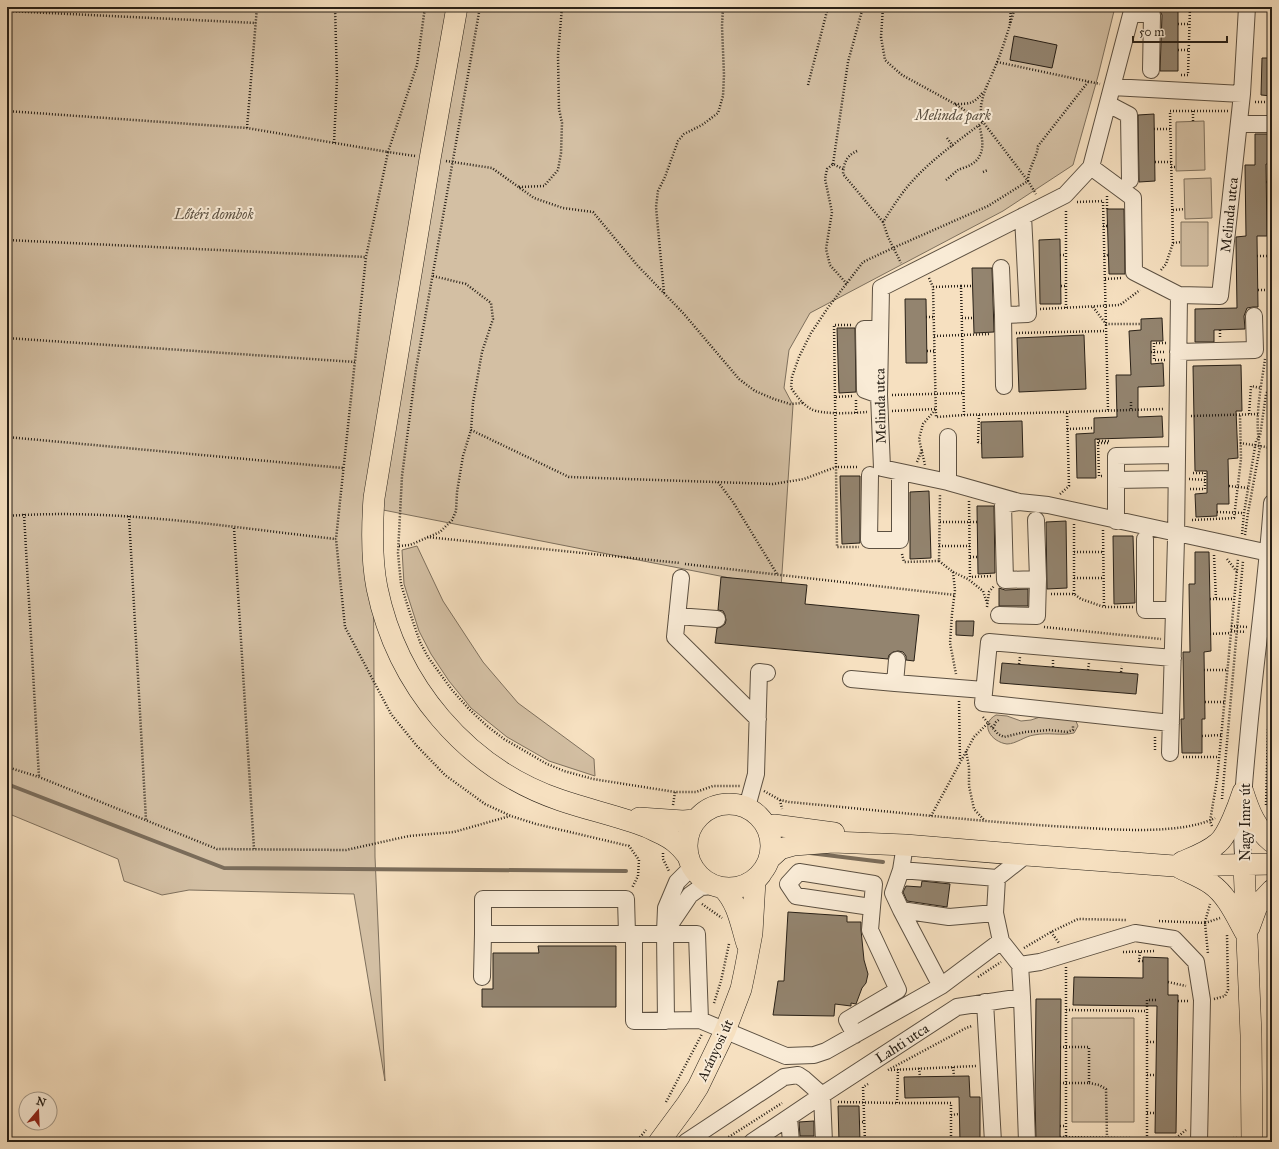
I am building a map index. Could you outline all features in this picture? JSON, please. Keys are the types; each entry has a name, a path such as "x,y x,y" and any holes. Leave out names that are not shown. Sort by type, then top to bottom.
{"main road":[{"path":"456,7 374,498 372,543 377,588 392,636 408,670 426,700 461,740 496,769 515,780 560,800 611,815 667,836 678,844 698,875 729,894 735,905 749,949"},
{"path":"1243,792 1250,813 1263,835 1272,842"},
{"path":"1174,866 1201,854 1220,842 1235,816 1243,792"},
{"path":"690,862 686,847 687,837 695,820 710,808 719,804 728,803 747,807 755,812 767,827 771,843 765,867"},
{"path":"611,815 660,820 695,820"},
{"path":"767,827 774,825 786,828 815,830 905,845"},
{"path":"719,887 736,887 748,884 780,849 794,845 833,842 905,845 1174,866 1272,864"},
{"name":"Nagy Imre út","path":"1244,865 1251,1035 1252,1140"},
{"path":"1174,866 1212,885 1221,893 1247,934"},
{"name":"Arányosi út","path":"659,1142 698,1087 725,1031 741,989 749,949 752,933 755,881 765,867"},
{"path":"1247,934 1257,906 1272,890"}],"street":[{"name":"Melinda utca","path":"1091,167 1133,198 1134,272 1179,295 1220,296 1240,117 1247,7"},
{"name":"Melinda utca","path":"869,540 876,471 879,412 878,395 881,288 1042,206 1066,198 1091,167 1133,9"},
{"path":"1133,9 1152,15 1151,70"},
{"path":"1112,87 1242,94"},
{"path":"1108,104 1130,115 1130,180"},
{"path":"1240,117 1272,124"},
{"path":"1003,315 1028,314 1023,216"},
{"path":"1001,268 1004,334 1004,386"},
{"path":"1168,755 1164,722 1173,647 1175,534 1183,476 1176,455 1182,412 1178,351 1179,295"},
{"path":"1178,351 1255,350 1254,316"},
{"path":"944,488 948,437"},
{"path":"1110,524 1116,480 1116,456 1176,455"},
{"path":"876,471 900,472 928,478 944,488 1048,506 1110,524 1175,534 1269,553"},
{"path":"869,540 900,540 900,472"},
{"path":"1116,480 1183,476"},
{"path":"1019,502 1004,505 1005,578 1038,586"},
{"name":"Nagy Imre út","path":"1244,865 1242,847 1243,792 1254,677 1267,611 1272,503"},
{"path":"991,610 1037,616 1038,586 1036,520"},
{"path":"1144,539 1145,610 1174,610"},
{"path":"681,578 676,638 758,719"},
{"path":"1164,722 983,703 988,642 1173,647 1183,644 1183,589 1174,584"},
{"path":"678,616 717,619"},
{"path":"895,683 897,660"},
{"path":"747,807 756,774 759,672 767,673"},
{"path":"851,679 984,690"},
{"path":"905,845 901,870 893,893 941,986"},
{"path":"901,870 997,878 1026,855"},
{"path":"666,1021 666,908 677,882 690,862"},
{"path":"997,878 995,913 1001,942 1020,965 1027,1142"},
{"path":"665,933 690,895 700,887 719,887"},
{"path":"855,1035 847,1020 898,990 870,930 872,900 893,893"},
{"path":"482,977 484,899 626,899 631,934 634,1021 700,1020 786,1056 814,1055 826,1051 941,986 1001,942"},
{"path":"901,910 949,917 995,913"},
{"path":"1020,965 1040,962 1135,933 1174,939 1196,962 1202,1000 1199,1141"},
{"path":"482,934 697,934 700,1020"},
{"name":"Lahti utca","path":"752,1142 822,1098 957,1007 1022,997"},
{"path":"985,1002 993,1142"},
{"path":"686,1142 784,1077 798,1075 804,1079 822,1098 824,1142"},
{"path":"789,1118 791,1142"}],"path":[{"path":"247,128 257,7"},
{"path":"334,143 338,80 335,7"},
{"path":"425,7 417,65 388,152 366,257 336,539 345,628 391,714 417,746 445,775 484,804 511,816 536,824 629,846 639,860 638,876 626,899"},
{"path":"480,7 416,369 402,476 399,546 401,584 413,622 426,652 444,680 469,709 504,739 548,764 593,779 675,792 696,792 713,786 752,786 770,793 780,800 789,802 1055,827 1127,830 1178,828 1201,824 1216,817"},
{"path":"518,187 544,186 558,170 561,153 562,123 559,109 558,55 562,7"},
{"path":"664,294 656,207 658,191 665,177 678,141 684,134 702,125 718,113 723,96 724,75 722,26 723,7"},
{"path":"808,85 828,7"},
{"path":"847,284 830,265 826,249 832,212 825,179 827,169 833,164 848,62 863,7"},
{"path":"883,7 880,37 885,60 902,75 955,104 982,122 1028,181 1042,206"},
{"path":"1009,32 1011,7"},
{"path":"982,122 980,113 981,102 1009,32 1015,7"},
{"path":"1174,75 1188,75 1190,7"},
{"path":"7,11 256,23"},
{"path":"1178,24 1190,24"},
{"path":"1178,50 1189,50"},
{"path":"997,62 1112,87"},
{"path":"955,104 969,104 977,100 985,90"},
{"path":"7,110 247,128 430,159"},
{"path":"1027,309 1120,305 1151,280 1166,264 1173,243 1170,111 1193,111 1240,117"},
{"path":"1193,111 1193,122"},
{"path":"883,222 907,187 941,153 953,146 982,122"},
{"path":"946,180 959,170 972,165 979,158 982,150 983,137 979,125"},
{"path":"1154,129 1170,129"},
{"path":"947,138 953,146"},
{"path":"857,151 849,155 844,162 843,174 883,222 890,242 907,275"},
{"path":"452,162 492,168 534,198 563,208 593,212 637,265 684,314 739,379 755,391 774,399 790,404 803,403"},
{"path":"1155,162 1171,162"},
{"path":"833,164 843,169"},
{"path":"1171,168 1176,167"},
{"path":"984,172 988,170"},
{"path":"1266,182 1272,182"},
{"path":"1066,308 1066,198 1103,201 1108,410"},
{"path":"1172,210 1185,209"},
{"path":"1267,218 1272,218"},
{"path":"7,240 366,257"},
{"path":"1173,243 1181,242"},
{"path":"1060,255 1066,255"},
{"path":"1104,256 1108,255"},
{"path":"1257,256 1272,256"},
{"path":"924,266 933,287 936,416 1108,410 1224,415 1236,413 1240,415 1258,414"},
{"path":"399,546 410,545 440,532 452,520 456,511 456,492 463,456 471,430 473,403 482,352 493,319 491,303 466,284 432,276"},
{"path":"961,286 964,415"},
{"path":"933,287 973,286"},
{"path":"1061,286 1066,286"},
{"path":"1258,290 1272,291 1269,321"},
{"path":"1093,307 1106,324"},
{"path":"926,317 934,317"},
{"path":"962,318 973,318"},
{"path":"1106,324 1141,324"},
{"path":"869,540 865,546 837,547 834,325 880,327"},
{"path":"934,336 1106,331"},
{"path":"7,338 354,362"},
{"path":"1154,343 1178,351 1154,360 1152,352 1154,343"},
{"path":"927,351 934,351"},
{"path":"1152,352 1158,352"},
{"path":"1222,803 1244,548 1248,513 1260,447 1258,438 1258,414 1265,358"},
{"path":"1244,548 1241,541 1244,513 1255,446 1258,438 1266,394 1272,384"},
{"path":"1249,414 1251,386 1261,388"},
{"path":"878,395 964,392"},
{"path":"835,396 856,396 856,413 936,409"},
{"path":"1131,402 1131,410"},
{"path":"928,478 919,439 923,424 936,409"},
{"path":"1048,506 1069,486 1067,412"},
{"path":"979,415 978,442 982,443"},
{"path":"1224,415 1225,420"},
{"path":"1192,520 1234,518 1241,459 1240,415"},
{"path":"1067,429 1094,428"},
{"path":"471,430 569,477 773,484 804,479 836,467 876,471"},
{"path":"7,437 343,468"},
{"path":"1098,439 1098,441 1109,441 1109,443"},
{"path":"1240,444 1272,448"},
{"path":"1183,476 1205,473 1205,489 1190,489"},
{"path":"718,482 733,502 777,575"},
{"path":"1229,486 1248,488"},
{"path":"939,561 940,522 944,488"},
{"path":"969,499 970,577 1005,578"},
{"path":"1217,512 1244,513"},
{"path":"7,516 24,514 129,516 336,539"},
{"path":"24,514 39,777"},
{"path":"129,516 146,820"},
{"path":"940,522 977,522"},
{"path":"1074,523 1074,594"},
{"path":"1104,607 1104,552 1110,524"},
{"path":"234,528 254,849"},
{"path":"427,537 672,562 955,595"},
{"path":"900,540 904,562 939,561 953,572 968,579 983,591 991,610"},
{"path":"939,546 970,546"},
{"path":"1214,548 1216,599"},
{"path":"1210,820 1217,780 1238,554 1244,548"},
{"path":"1074,552 1104,552"},
{"path":"1225,555 1237,572"},
{"path":"970,556 978,557"},
{"path":"953,572 956,590 952,614 950,643 954,658 958,688 960,761"},
{"path":"991,610 989,592 996,584 1005,578"},
{"path":"1074,578 1104,578"},
{"path":"1038,586 1074,594 1081,599 1104,607 1145,606"},
{"path":"1210,599 1234,599"},
{"path":"1042,627 1173,647"},
{"path":"1210,634 1230,634"},
{"path":"1014,654 1021,655"},
{"path":"1047,657 1054,658"},
{"path":"1089,661 1096,661"},
{"path":"1204,670 1227,670"},
{"path":"1266,810 1268,786 1268,729 1272,684"},
{"path":"1205,702 1224,702"},
{"path":"1002,718 996,722 993,728 998,734 1004,737 1025,732 1049,730 1067,732 1073,730 1074,724"},
{"path":"1164,722 1154,746 1168,755 1219,757"},
{"path":"931,816 966,750 974,737 988,723"},
{"path":"1202,736 1221,736"},
{"path":"966,750 968,786 974,809 985,821"},
{"path":"7,767 39,777 217,849 346,850 409,836 454,832 511,816"},
{"path":"1205,923 1223,917"},
{"path":"1178,1001 1212,1000 1225,996 1228,990 1227,931"},
{"path":"1121,952 1161,951"},
{"path":"1140,952 1139,961 1143,961"},
{"path":"1066,953 1066,1142"},
{"path":"1168,982 1188,986 1187,979"},
{"path":"1147,1142 1147,1000 1157,1000"},
{"path":"1066,1010 1147,1011"},
{"path":"1061,1017 1066,1017"},
{"path":"882,1074 966,1028 986,1021"},
{"path":"1147,1042 1156,1042"},
{"path":"1060,1047 1089,1047 1089,1083"},
{"path":"889,1070 977,1066 978,1059"},
{"path":"953,1067 954,1076"},
{"path":"919,1068 920,1077"},
{"path":"898,1069 898,1103"},
{"path":"1147,1075 1156,1075"},
{"path":"865,1142 863,1087 869,1083"},
{"path":"1060,1083 1089,1083 1106,1090 1107,1137"},
{"path":"822,1098 864,1102 951,1104 951,1142"},
{"path":"1147,1113 1156,1113"},
{"path":"951,1115 959,1114"},
{"path":"859,1122 864,1122"},
{"path":"1060,1126 1066,1126"},
{"path":"1060,1137 1147,1138 1199,1141 1252,1140"},
{"path":"1095,1137 1095,1142"}],"green space":[{"path":"7,7 1115,7 1098,76 1073,165 1003,211 810,313 789,350 784,388 793,405 781,588 373,508 375,857 385,1081 354,894 189,890 162,895 124,881 118,859 7,813"},
{"path":"1204,121 1205,170 1176,171 1176,122"},
{"path":"1211,178 1212,218 1185,219 1184,179"},
{"path":"1181,222 1208,222 1208,266 1181,266"},
{"path":"417,546 443,601 483,662 518,703 594,759 595,776 549,761 507,737 471,708 449,681 431,654 419,631 404,584 402,550"},
{"path":"996,715 1007,716 1021,721 1031,720 1046,715 1075,719 1078,726 1074,733 1034,735 1014,743 1007,744 996,740 989,732 988,723"},
{"path":"1072,1018 1134,1018 1134,1122 1072,1122"}],"building":[{"path":"1158,7 1178,7 1178,71 1160,71 1162,15"},
{"path":"1014,36 1057,45 1052,68 1010,60"},
{"path":"1262,58 1272,58 1272,96 1261,95"},
{"path":"1154,114 1155,181 1139,182 1138,115"},
{"path":"1255,134 1272,134 1272,164 1266,164 1267,236 1257,236 1258,307 1247,308 1244,316 1245,329 1214,330 1214,342 1195,342 1195,309 1237,308 1236,237 1246,236 1245,165 1255,165"},
{"path":"1107,209 1124,209 1125,274 1109,274"},
{"path":"1060,239 1061,304 1040,304 1039,240"},
{"path":"972,268 992,268 994,332 974,333"},
{"path":"905,299 926,299 927,363 906,363"},
{"path":"1162,318 1163,341 1151,341 1151,364 1163,363 1164,386 1138,387 1138,417 1162,416 1163,437 1095,439 1096,478 1077,478 1076,434 1094,433 1094,418 1117,417 1116,375 1131,375 1129,331 1141,330 1141,319"},
{"path":"837,328 855,328 856,392 839,393"},
{"path":"1084,335 1086,389 1019,392 1017,338"},
{"path":"1241,365 1242,411 1236,411 1238,458 1228,459 1229,504 1217,504 1217,516 1196,517 1195,494 1207,493 1207,471 1195,471 1193,366"},
{"path":"1022,421 1023,457 982,458 981,422"},
{"path":"840,476 860,476 860,543 842,544"},
{"path":"929,491 931,558 910,559 910,492"},
{"path":"977,506 994,506 995,573 978,574"},
{"path":"1066,521 1067,588 1047,589 1046,522"},
{"path":"1113,536 1133,536 1135,603 1114,604"},
{"path":"1195,552 1209,552 1211,651 1204,652 1205,719 1202,719 1202,753 1182,753 1181,719 1184,719 1183,652 1190,652 1189,584 1195,584"},
{"path":"721,577 807,585 805,604 919,615 914,661 906,660 906,656 903,652 898,651 889,655 888,659 715,643 717,628 725,624 726,620 723,611 718,610"},
{"path":"999,588 1005,590 1028,589 1028,606 999,606"},
{"path":"956,621 974,621 973,636 956,635"},
{"path":"1002,663 1138,674 1136,694 1000,683"},
{"path":"922,881 950,884 947,907 907,901 903,892 906,886 921,887"},
{"path":"788,912 847,916 847,922 861,922 864,960 868,974 866,983 862,988 856,1004 851,1003 851,1006 835,1004 834,1016 773,1015 778,981 784,981"},
{"path":"538,946 616,946 616,1007 482,1007 482,989 493,989 493,953 539,953"},
{"path":"1143,957 1168,958 1168,995 1178,995 1176,1133 1155,1133 1157,1006 1073,1005 1074,977 1143,978"},
{"path":"1036,999 1061,999 1060,1142 1036,1142"},
{"path":"969,1076 970,1097 980,1097 980,1142 960,1142 959,1097 905,1098 904,1077"},
{"path":"838,1106 859,1106 860,1142 839,1142"},
{"path":"814,1121 814,1136 800,1136 799,1122"}],"waterway":[{"path":"7,784 224,868 626,871"},
{"path":"810,853 883,862"}],"park label":[{"name":"Melinda park","path":"953,115"},
{"name":"Lőtéri dombok","path":"214,214"}]}
